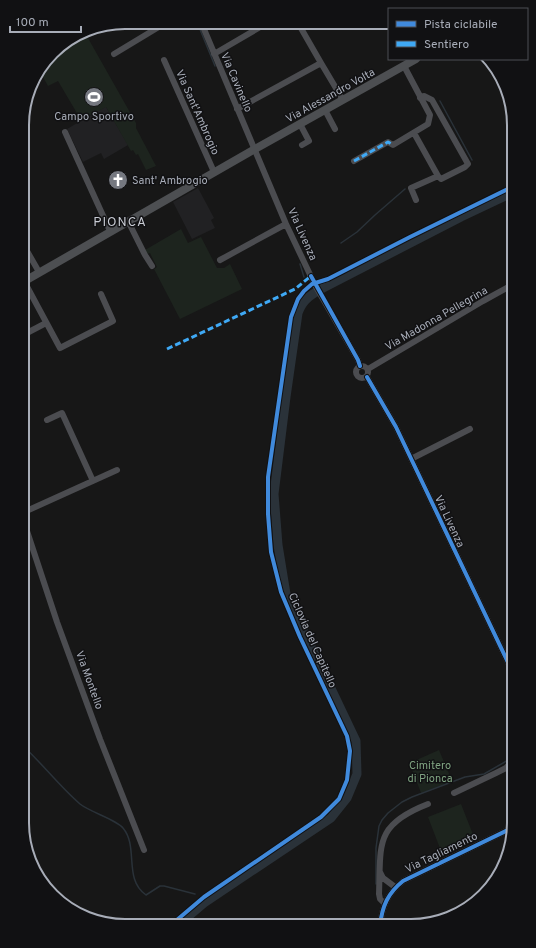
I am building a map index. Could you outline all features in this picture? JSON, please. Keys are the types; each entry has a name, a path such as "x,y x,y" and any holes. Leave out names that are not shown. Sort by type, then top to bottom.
{"main road":[{"name":"Via Alessandro Volta","path":"29,278 214,172 414,60"}],"street":[{"path":"114,54 155,29"},
{"name":"Via Cavinello","path":"204,29 255,149"},
{"path":"214,54 257,29"},
{"path":"301,29 343,100"},
{"name":"Via Sant'Ambrogio","path":"164,60 214,172"},
{"path":"238,109 321,63"},
{"path":"354,161 388,142 394,145 426,126 430,115 404,66"},
{"path":"414,133 441,179 466,167 467,162 432,99 424,96 420,98"},
{"path":"325,110 335,129"},
{"path":"300,124 309,141 302,145"},
{"path":"65,132 110,231"},
{"name":"Via Livenza","path":"255,149 286,224 315,285 358,360 360,366 357,369 356,376 363,379 366,377 396,427 507,660"},
{"path":"416,200 411,188 438,176"},
{"path":"128,222 152,266"},
{"path":"220,260 286,224"},
{"path":"29,254 39,272"},
{"name":"Via Madonna Pellegrina","path":"368,369 507,288"},
{"path":"29,293 60,348 113,321 101,294"},
{"path":"29,332 46,323"},
{"path":"360,366 368,369 369,374 366,377"},
{"path":"47,420 62,413 93,481"},
{"path":"411,459 470,429"},
{"path":"29,511 117,470"},
{"name":"Via Montello","path":"29,536 57,622 100,739 144,850"},
{"path":"454,793 496,774 507,767"},
{"path":"384,903 380,899 379,894 380,849 388,830 403,815 428,804"},
{"name":"Via Tagliamento","path":"381,919 384,903 395,887 403,881 507,830"},
{"path":"380,871 383,878 395,887"}],"shaded area":[{"path":"105,107 128,145 104,159 101,153 83,162 67,129"},
{"path":"198,188 214,218 211,220 215,228 192,239 173,202"}],"green space":[{"name":"Campo Sportivo","path":"87,37 136,123 136,128 156,166 146,170 138,154 136,155 133,150 131,151 106,107 81,120 58,81 48,86 42,76 49,66 66,49"},
{"path":"181,229 188,243 201,237 217,268 224,268 230,264 242,289 180,319 154,269 157,267 150,253 147,254 145,250"},
{"name":"Cimitero di Pionca","path":"439,750 452,781 421,793 410,764"},
{"path":"461,804 474,837 441,851 428,817"}],"waterway":[{"path":"200,29 215,66"},
{"path":"440,101 472,160"},
{"path":"341,243 357,232 405,189"},
{"path":"185,919 204,903 331,818 347,798 357,774 356,741 286,594 278,545 274,494 286,397 300,308 308,297 325,287 461,217 507,195"},
{"path":"300,264 304,277"},
{"path":"29,752 80,804 115,822 123,828 128,836 130,844 135,880 139,888 146,895 160,886 195,894"},
{"path":"376,884 376,848 379,826 388,813 402,802 412,797 465,777 484,774 507,761"}],"marked path":[{"path":"354,161 388,142 393,145"},
{"path":"167,349 295,289 311,276"}],"cycle path":[{"name":"Ciclovia del Capitello","path":"178,919 204,897 321,817 339,799 347,780 350,751 347,736 300,637 281,592 271,552 268,514 268,477 291,317 298,299 312,284 328,279 507,189"},
{"path":"311,276 360,366"},
{"path":"367,377 396,427 507,660"},
{"path":"381,919 387,900 393,890 403,881 507,830"}],"place":[{"name":"Campo Sportivo","path":"94,97"},
{"name":"Sant' Ambrogio","path":"118,180"}],"district":[{"name":"PIONCA","path":"120,221"}]}
